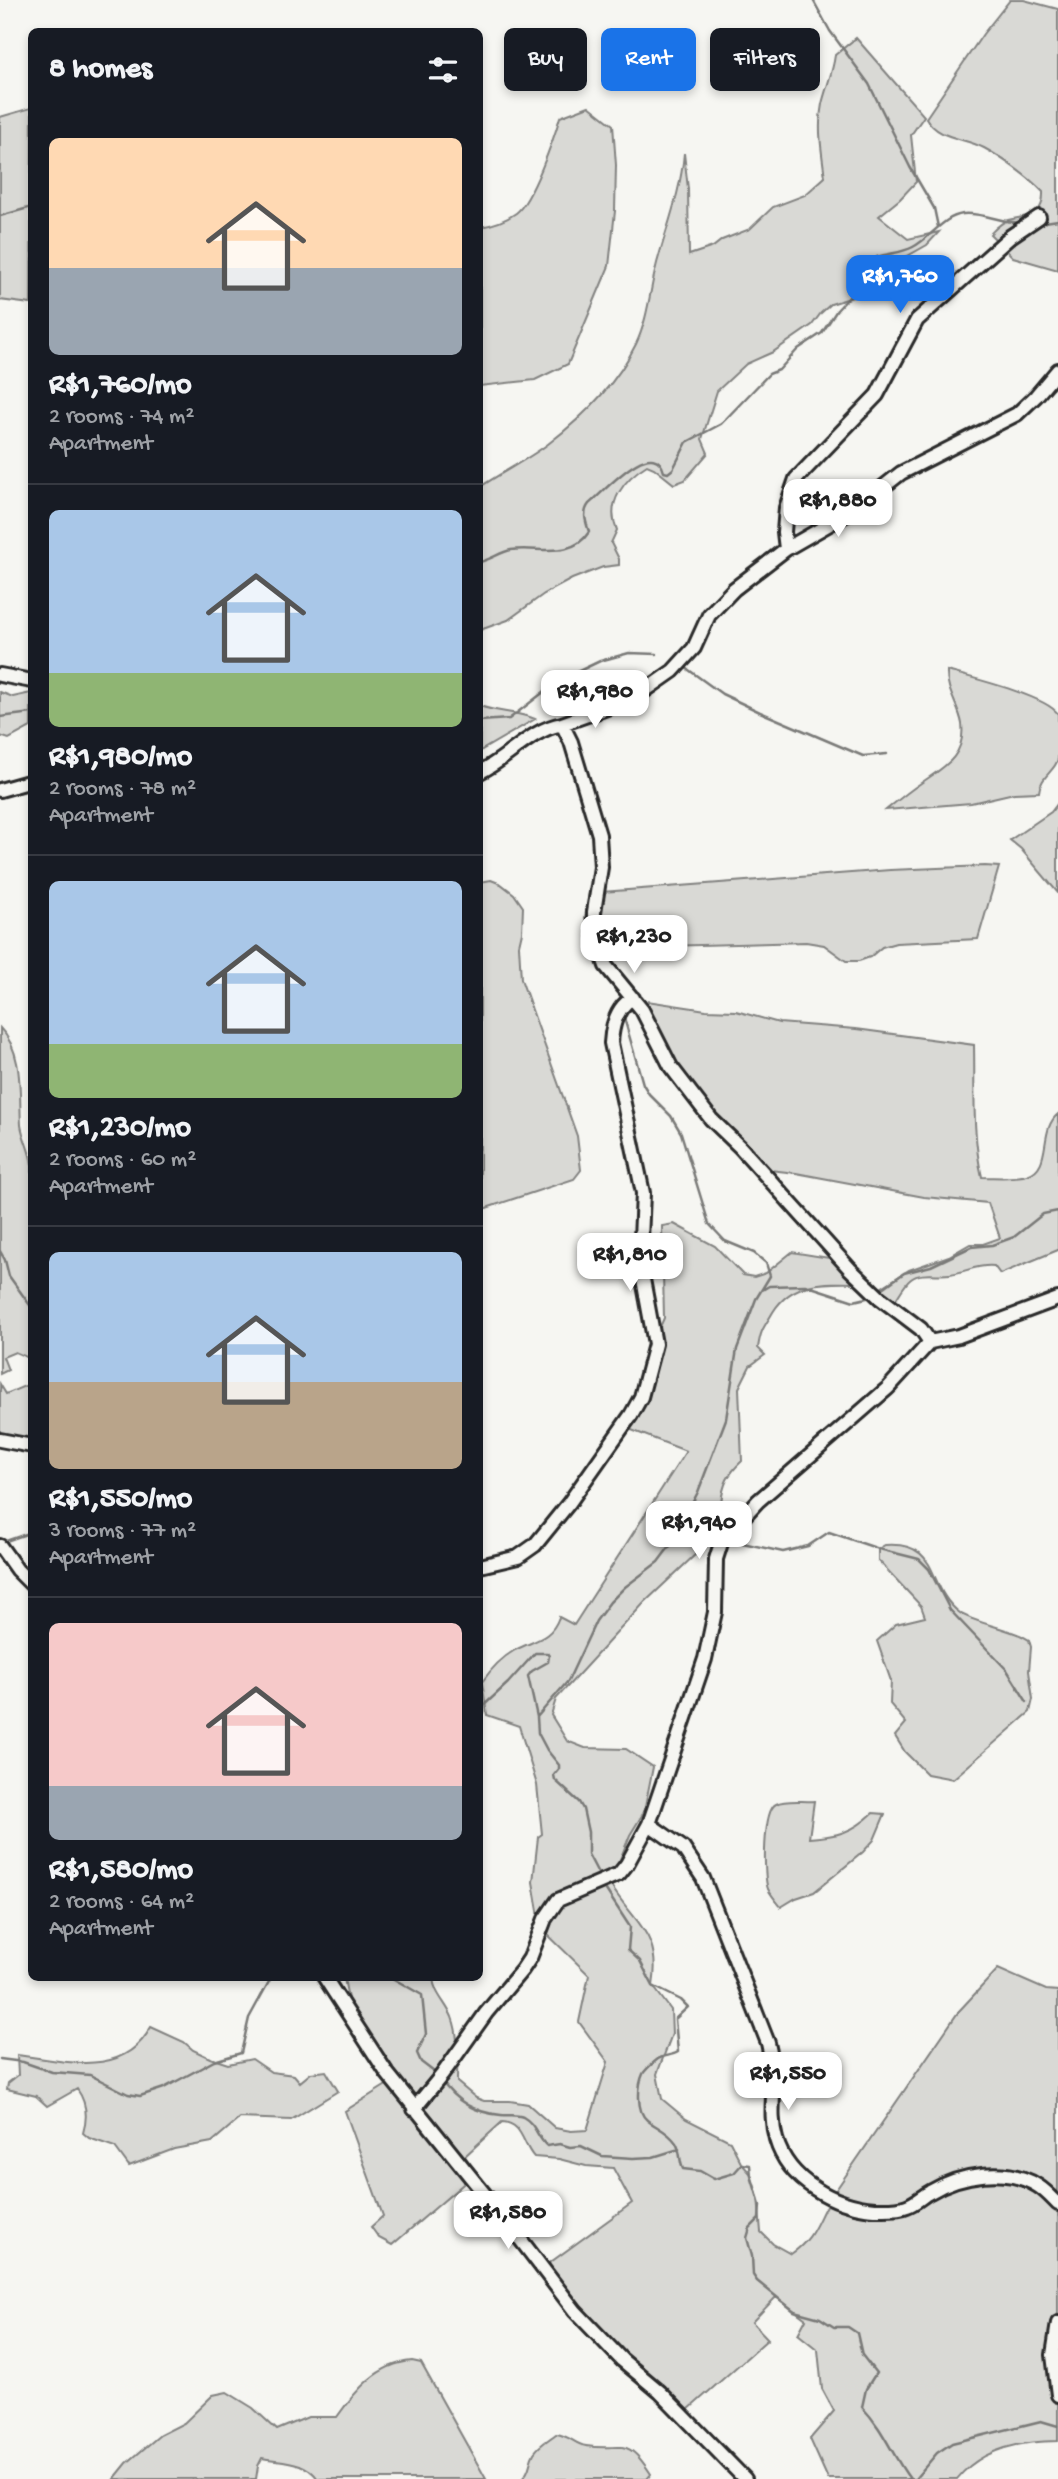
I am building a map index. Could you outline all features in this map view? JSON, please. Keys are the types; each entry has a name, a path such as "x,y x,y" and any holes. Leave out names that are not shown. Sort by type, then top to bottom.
{"street":[{"path":"786,549 786,508 796,479 877,395 917,320 1011,236 1039,217"},
{"path":"483,770 502,760 540,730 618,704 643,692 681,665 694,648 709,615 719,603 786,549 854,510 901,473 1017,414 1058,370"},
{"path":"0,675 28,680"},
{"path":"562,724 571,742 599,835 601,867 594,912 598,946 606,965 642,1010 671,1067 711,1119 740,1147 850,1269 914,1322 930,1342"},
{"path":"0,790 28,782"},
{"path":"483,1565 518,1557 535,1545 620,1433 642,1397 649,1374 654,1344 640,1263 643,1193 611,1043 613,1027 621,1007 633,998"},
{"path":"414,2109 530,1958 545,1919 558,1900 613,1878 626,1864 649,1824 705,1659 715,1612 716,1559 722,1540 758,1501 888,1388 930,1342 959,1336 1058,1299"},
{"path":"0,1440 28,1445"},
{"path":"3,1550 28,1580"},
{"path":"649,1824 683,1848 703,1878 768,2043 773,2071 771,2105 776,2139 788,2163 804,2179 839,2202 883,2209 908,2206 930,2191 961,2179 998,2175 1036,2185 1058,2204"},
{"path":"327,1981 414,2109 468,2173 575,2311 622,2360 652,2384 745,2479"},
{"path":"1058,2323 1053,2355 1058,2395"}],"shaded area":[{"path":"1010,0 1024,0 1058,9 1058,270 1013,257 990,234 1005,221 1037,211 1043,201 1043,192 999,157 976,144 945,134 931,125 926,118 983,34"},
{"path":"856,38 924,116 911,135 916,182 879,216 908,239 939,232 927,245 897,262 884,285 872,299 856,296 831,304 812,325 773,352 746,364 717,391 702,439 708,453 685,480 674,484 647,465 631,477 619,493 613,510 617,530 611,543 619,565 603,567 572,579 544,594 508,620 483,629 483,485 561,434 598,399 628,358 644,323 677,192 684,153 688,189 689,255 750,229 773,207 805,195 825,177 820,122 835,55"},
{"path":"589,106 613,125 615,211 609,266 568,364 535,380 483,386 483,226 507,218 522,206 542,168 560,117"},
{"path":"28,109 28,304 0,300 0,117"},
{"path":"947,671 1024,694 1051,707 1058,714 1058,759 1042,782 1039,792 1014,793 971,803 886,810 952,760 961,744 962,724 948,685"},
{"path":"0,692 13,697 28,694 28,729 9,739 0,736"},
{"path":"483,707 535,719 483,749"},
{"path":"1058,803 1058,893 1021,849 1010,840 1051,812"},
{"path":"999,867 978,939 896,943 882,947 870,957 859,961 846,961 824,945 806,942 594,948 585,918 589,893 890,870"},
{"path":"491,880 501,884 514,894 523,907 519,945 521,979 577,1136 581,1170 574,1179 483,1209 483,881"},
{"path":"634,999 706,1010 736,1011 779,1023 856,1029 974,1045 975,1128 982,1177 1016,1177 1035,1171 1043,1156 1048,1129 1058,1114 1058,1250 1000,1274 994,1266 988,1266 950,1274 925,1274 915,1277 905,1285 891,1306 873,1293 909,1270 949,1256 970,1244 983,1244 1000,1238 988,1203 924,1197 761,1169 701,1110"},
{"path":"0,1028 8,1038 17,1061 21,1125 28,1150 28,1358 15,1352 3,1357 8,1370 0,1374"},
{"path":"674,1224 715,1246 743,1275 754,1277 766,1273 792,1252 829,1258 836,1254 858,1283 821,1284 799,1289 790,1294 773,1312 759,1341 758,1348 765,1355 750,1366 739,1388 742,1461 727,1480 721,1503 730,1513 712,1530 697,1553 645,1602 556,1699 551,1715 567,1741 585,1748 626,1749 653,1767 644,1812 630,1835 610,1884 650,1941 655,1968 653,1986 671,2010 672,2034 657,2074 662,2099 686,2119 730,2141 741,2163 751,2174 758,2197 761,2232 773,2244 791,2254 810,2236 829,2200 959,2011 998,1969 1046,1990 1058,1991 1058,2441 1003,2449 978,2460 957,2479 828,2479 810,2439 834,2411 822,2389 818,2350 798,2334 806,2319 776,2297 752,2322 768,2339 679,2418 634,2377 544,2267 632,2203 613,2168 534,2157 518,2130 509,2123 502,2122 465,2156 476,2173 392,2245 379,2238 371,2227 383,2216 345,2111 388,2084 346,2012 348,1999 345,1981 434,1981 455,2025 458,2049 457,2082 476,2098 484,2101 528,2104 555,2128 587,2130 608,2062 579,2022 589,1975 541,1928 533,1882 538,1837 542,1834 537,1785 519,1726 487,1715 483,1681 505,1657 547,1635 559,1617 574,1625 686,1451 621,1426 631,1410 664,1318 662,1226"},
{"path":"0,1384 6,1394 27,1385 28,1442 0,1436"},
{"path":"885,1545 916,1550 925,1558 949,1602 960,1613 1029,1640 1033,1699 1030,1712 953,1779 927,1774 905,1752 895,1736 906,1723 890,1704 891,1681 877,1641 896,1624 925,1617 921,1606 878,1560 878,1549"},
{"path":"814,1801 809,1838 844,1832 873,1813 885,1814 874,1840 863,1852 814,1892 781,1907 766,1882 765,1844 769,1818 772,1809 780,1802"},
{"path":"151,2027 184,2042 193,2050 228,2064 252,2059 271,2072 294,2075 300,2082 311,2073 326,2071 338,2091 291,2120 240,2118 212,2142 174,2149 129,2166 115,2147 89,2138 83,2133 86,2110 77,2089 47,2106 36,2096 7,2089 8,2083 18,2075 17,2055 92,2063 109,2060 125,2054 139,2043"},
{"path":"412,2361 421,2363 486,2479 318,2479 300,2465 262,2458 256,2479 114,2479 127,2463 160,2435 184,2423 213,2395 227,2392 253,2408 277,2430 308,2417 337,2417 368,2380 388,2367"},
{"path":"556,2434 586,2446 629,2449 651,2474 647,2479 522,2479 536,2450"}],"waterway":[{"path":"813,0 830,31 869,84 910,167 934,208 938,227"},
{"path":"0,216 28,208"},
{"path":"483,561 511,550 564,549 582,541 589,532 585,514 589,504 639,462 650,459 658,462 664,472 668,473 673,469 687,442 721,424 769,374 779,370 798,349 822,333 837,310 866,279 877,257 913,247 949,219 963,214 1022,223"},
{"path":"1039,223 1058,220"},
{"path":"483,721 509,719 558,681 600,661 629,653 657,654"},
{"path":"682,665 722,694 760,712 863,756 887,754"},
{"path":"0,717 28,714"},
{"path":"537,1717 568,1681 596,1621 610,1602 658,1562 670,1546 698,1492 726,1419 737,1349 756,1299 770,1276 766,1263 754,1253 725,1241 709,1224 681,1133 671,1116 643,1084 623,1014"},
{"path":"879,1291 904,1273 931,1266 971,1247 992,1245 1014,1237 1043,1214 1058,1211"},
{"path":"0,1251 9,1276 28,1302"},
{"path":"764,1289 769,1286 805,1285 854,1301 871,1297"},
{"path":"729,1540 783,1552 808,1546 829,1532 919,1559 929,1569 950,1610 1007,1670 1027,1702"},
{"path":"3,1542 28,1533"},
{"path":"676,1533 702,1534"},
{"path":"483,1706 535,1653 547,1653 548,1662 528,1676 538,1733 559,1765 554,1775 555,1780 583,1809 588,1832 588,1854 600,1877"},
{"path":"604,1887 630,1927 628,1950 640,1961 653,1986 681,2000 688,2007 675,2019 678,2052 658,2059 643,2074 639,2098 643,2116 670,2135 679,2149 683,2169 700,2171 714,2179 734,2173 742,2164 750,2165 760,2205 759,2219 750,2228 747,2238 753,2275 794,2311 820,2318 834,2327 848,2327 857,2333 862,2355 876,2373 866,2389 862,2407 910,2479"},
{"path":"0,2059 23,2062 52,2072 90,2075 128,2094 140,2096 164,2088 214,2061 241,2053 249,2018 269,1981"},
{"path":"397,1981 422,1995 426,2034 417,2053 421,2062 438,2075"},
{"path":"441,2080 460,2100 475,2109 492,2114 523,2117 531,2123 547,2146 581,2146 602,2156 633,2158 653,2157 679,2149"},
{"path":"915,2479 937,2453 952,2443 1041,2421 1058,2426"}]}
